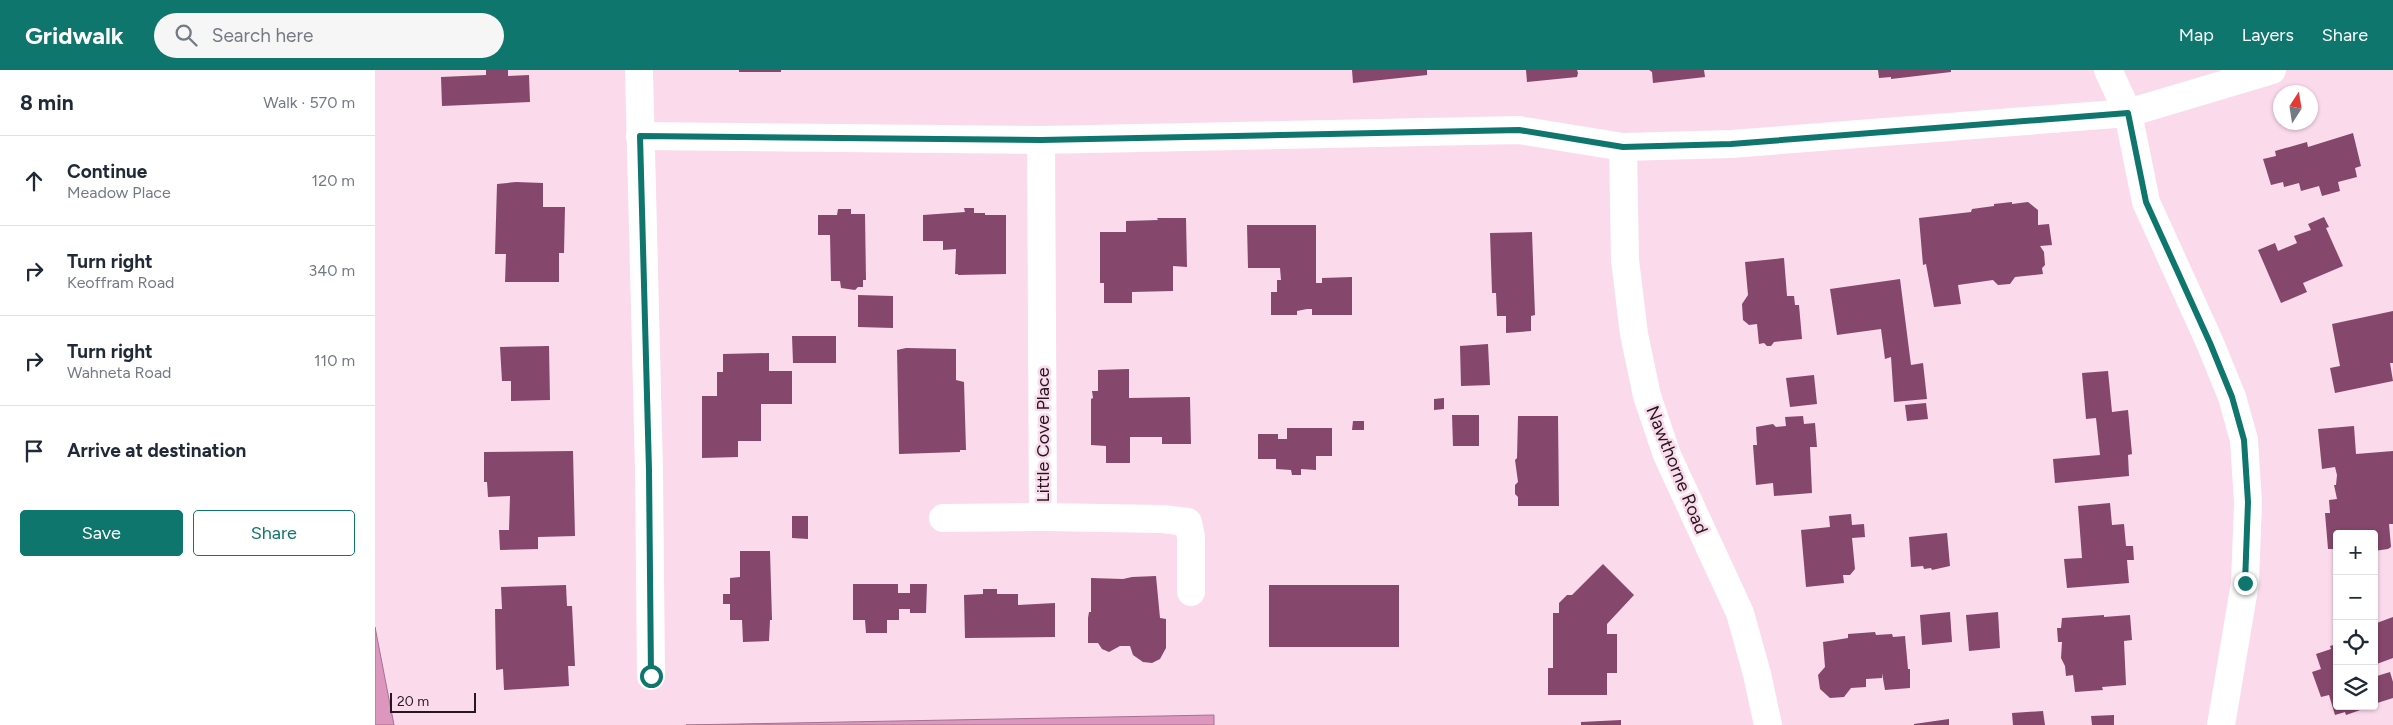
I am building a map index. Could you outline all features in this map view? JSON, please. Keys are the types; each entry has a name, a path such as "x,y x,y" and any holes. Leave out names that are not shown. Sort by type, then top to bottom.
{"street":[{"path":"639,70 649,470 651,676"},
{"path":"2108,70 2128,113 2146,202 2210,343 2232,397 2244,440 2248,502 2245,583 2221,725"},
{"path":"640,136 1041,140 1519,130 1623,147 1731,144 2128,113 2272,70"},
{"name":"Little Cove Place","path":"1041,140 1043,517 1163,519 1188,522 1191,537 1191,592"},
{"name":"Nawthorne Road","path":"1623,147 1625,260 1634,334 1647,396 1667,455 1740,613 1757,674 1768,725"},
{"path":"943,518 1043,517"}],"shaded area":[{"path":"375,627 394,725 375,725"},
{"path":"1214,715 1214,725 686,725"}],"building":[{"path":"486,70 508,70 508,76 529,75 530,102 442,106 441,77 486,75"},
{"path":"739,70 781,70 781,72 739,72"},
{"path":"1352,70 1427,70 1427,75 1353,83"},
{"path":"1526,70 1577,70 1578,73 1577,77 1527,82"},
{"path":"1649,70 1704,70 1705,77 1653,83 1652,72"},
{"path":"1878,70 1951,70 1951,72 1891,79 1891,77 1879,78"},
{"path":"2353,133 2361,166 2355,168 2357,177 2338,182 2340,191 2322,196 2319,186 2301,191 2299,183 2284,187 2283,182 2271,185 2263,159 2276,156 2275,151 2307,142 2308,147"},
{"path":"516,182 543,183 543,207 565,207 564,253 559,253 559,282 505,282 506,254 495,254 497,184"},
{"path":"2012,202 2012,204 2028,202 2038,210 2038,225 2049,224 2052,245 2040,246 2044,252 2045,265 2042,268 2043,274 2015,277 2010,284 1998,285 1993,280 1958,285 1961,304 1934,307 1926,264 1923,265 1919,218 1971,212 1972,209"},
{"path":"964,208 974,208 974,213 985,213 985,215 1006,215 1006,274 955,274 956,249 943,250 943,241 923,241 923,215 965,212"},
{"path":"838,209 851,209 851,214 865,214 866,280 863,280 863,287 858,287 855,290 841,288 840,281 831,281 830,235 818,235 818,215 837,215"},
{"path":"2324,217 2329,227 2326,228 2343,266 2303,283 2307,292 2281,303 2258,250 2275,243 2278,251 2297,243 2294,236 2311,230 2308,224"},
{"path":"1157,218 1186,218 1187,267 1173,266 1173,291 1132,292 1132,303 1104,303 1104,283 1100,283 1100,232 1126,232 1126,221 1158,220"},
{"path":"1247,225 1316,225 1316,283 1322,283 1322,278 1352,277 1352,315 1312,315 1312,309 1307,309 1297,311 1297,315 1271,315 1271,292 1277,292 1277,280 1281,280 1280,268 1248,268"},
{"path":"1532,232 1535,315 1531,316 1531,331 1506,333 1506,316 1497,316 1496,293 1492,293 1490,233"},
{"path":"1784,258 1787,296 1794,296 1795,305 1799,305 1802,339 1774,342 1771,346 1767,346 1764,343 1759,344 1757,324 1749,325 1743,320 1742,304 1748,295 1745,262"},
{"path":"1900,279 1911,365 1923,363 1927,399 1894,402 1891,357 1885,359 1881,329 1837,335 1830,289"},
{"path":"858,295 893,296 893,328 858,327"},
{"path":"2393,311 2393,363 2390,363 2393,381 2335,393 2330,368 2340,366 2332,324"},
{"path":"792,336 836,336 836,363 793,363"},
{"path":"1488,344 1490,385 1461,386 1460,346"},
{"path":"549,346 550,400 511,401 511,381 502,381 500,347"},
{"path":"906,348 956,349 956,380 964,382 966,450 960,450 960,452 899,454 897,350"},
{"path":"769,353 769,371 792,371 792,404 761,404 761,441 738,441 738,457 702,458 702,396 717,396 717,372 723,372 723,354"},
{"path":"1129,369 1129,398 1190,397 1191,444 1162,444 1162,437 1130,437 1130,463 1106,463 1106,446 1091,445 1091,399 1093,398 1092,391 1098,391 1098,370"},
{"path":"2108,371 2112,412 2128,410 2132,454 2128,455 2129,476 2055,483 2053,459 2100,455 2096,418 2086,419 2082,373"},
{"path":"1814,375 1817,404 1790,407 1786,378"},
{"path":"1444,398 1444,409 1434,410 1434,399"},
{"path":"1926,403 1928,419 1907,421 1905,405"},
{"path":"1452,415 1479,415 1479,446 1453,446"},
{"path":"1518,416 1558,416 1559,506 1518,506 1518,497 1515,494 1515,485 1518,482 1515,460 1517,458"},
{"path":"1803,416 1804,424 1815,423 1817,447 1810,447 1812,493 1774,496 1773,483 1756,485 1753,445 1757,445 1756,427 1773,424 1776,427 1786,426 1785,417"},
{"path":"1353,421 1364,421 1364,430 1352,430"},
{"path":"2354,426 2356,454 2393,451 2393,524 2389,524 2391,547 2388,549 2378,550 2378,530 2333,530 2333,549 2328,549 2325,513 2330,513 2329,500 2337,499 2334,485 2336,485 2337,475 2335,467 2322,469 2318,429"},
{"path":"1287,428 1332,428 1332,456 1316,456 1316,470 1301,469 1301,475 1292,475 1291,470 1276,469 1276,459 1258,459 1258,434 1278,434 1278,439 1287,439"},
{"path":"573,451 575,536 538,537 538,549 500,550 499,530 509,530 510,496 488,497 487,482 484,482 484,452"},
{"path":"2110,503 2112,525 2124,524 2126,546 2133,546 2134,560 2127,560 2129,583 2067,588 2064,559 2082,558 2078,506"},
{"path":"1851,514 1852,525 1864,524 1865,537 1852,538 1855,569 1850,575 1843,575 1844,583 1806,587 1801,530 1830,527 1829,516"},
{"path":"792,516 808,516 808,539 792,538"},
{"path":"1947,533 1950,566 1932,570 1931,568 1924,569 1923,566 1911,567 1909,537"},
{"path":"740,551 770,551 772,620 770,620 769,641 743,642 742,620 730,620 730,604 723,604 723,594 730,594 730,578 740,577"},
{"path":"1603,564 1634,595 1607,624 1607,634 1617,634 1617,673 1607,673 1607,695 1548,695 1548,668 1553,668 1553,613 1559,613 1559,603 1567,595 1572,595"},
{"path":"1156,576 1160,618 1166,619 1166,648 1160,659 1152,663 1143,662 1133,655 1130,646 1120,646 1109,652 1102,649 1098,643 1088,643 1088,618 1089,612 1091,612 1091,578 1123,579"},
{"path":"853,584 898,584 898,593 910,593 910,584 927,584 926,613 910,613 910,609 899,609 899,620 887,620 887,633 866,633 865,620 853,620"},
{"path":"566,585 567,606 572,606 575,666 568,666 569,686 504,690 503,669 496,670 495,609 502,609 501,587"},
{"path":"1269,585 1399,585 1399,647 1269,647"},
{"path":"983,589 997,589 997,594 1018,594 1018,605 1055,603 1055,637 965,638 964,595 983,594"},
{"path":"1950,612 1952,642 1922,645 1920,615"},
{"path":"1998,612 2000,648 1969,651 1966,615"},
{"path":"2104,615 2104,617 2130,615 2132,640 2124,641 2126,685 2102,687 2103,690 2075,692 2073,675 2066,676 2065,666 2061,658 2062,642 2058,642 2057,628 2061,628 2062,618"},
{"path":"2393,617 2393,658 2378,664 2378,634 2378,623"},
{"path":"1875,632 1876,635 1892,634 1893,637 1905,636 1908,669 1910,669 1910,688 1885,690 1882,673 1882,678 1866,679 1866,687 1851,688 1844,697 1830,698 1820,689 1818,675 1825,667 1823,642 1848,638 1848,634"},
{"path":"2333,645 2333,708 2329,695 2321,697 2312,672 2321,669 2316,654 2331,649 2330,646"},
{"path":"2390,672 2393,682 2393,698 2378,703 2378,676"},
{"path":"2334,710 2360,710 2346,715 2345,712 2335,715"},
{"path":"2043,711 2045,725 2013,725 2012,713"},
{"path":"2114,715 2114,725 2092,725 2091,716"},
{"path":"1949,719 1949,725 1914,725 1914,724"},
{"path":"1621,720 1621,725 1581,725 1581,722"}],"route":[{"path":"651,676 649,470 640,136 1041,140 1519,130 1623,147 1731,144 2128,113 2146,202 2210,343 2232,397 2244,440 2248,502 2245,583"}]}
